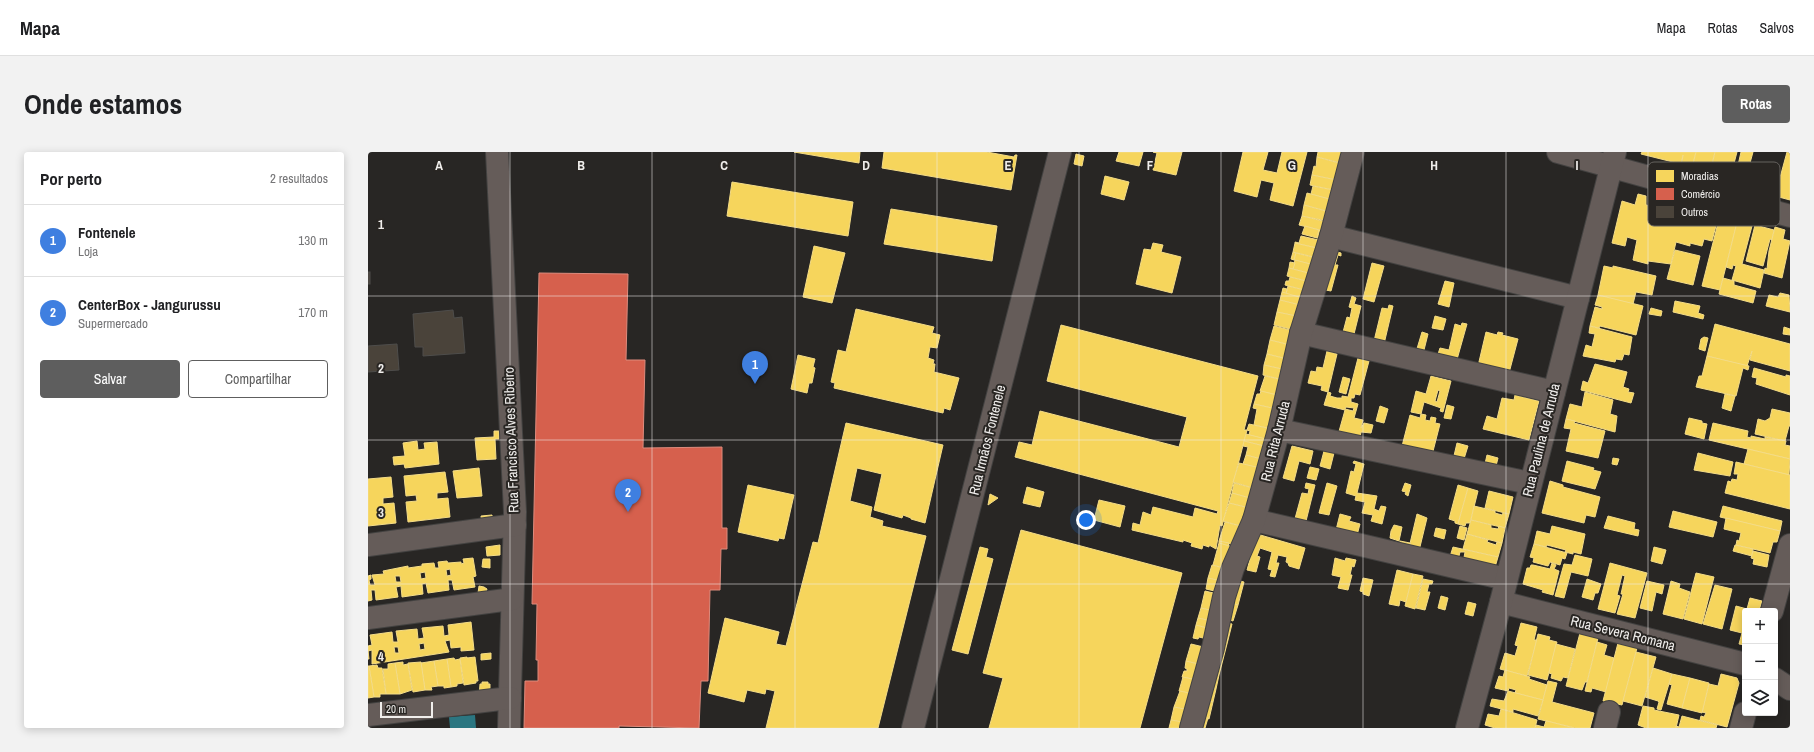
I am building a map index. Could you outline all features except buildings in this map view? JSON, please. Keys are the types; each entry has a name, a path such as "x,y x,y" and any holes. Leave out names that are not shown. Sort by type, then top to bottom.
{"street":[{"name":"Rua Francisco Alves Ribeiro","path":"497,152 512,427 515,525 509,728"},
{"name":"Rua Irmãos Fontenele","path":"913,728 1060,152"},
{"name":"Rua Rita Arruda","path":"1191,728 1213,648 1224,597 1233,568 1254,520 1279,430 1301,333 1331,236 1353,152"},
{"path":"1558,152 1613,159 1648,170"},
{"name":"Rua Paulina de Arruda","path":"1467,728 1501,602 1613,159"},
{"path":"1780,213 1790,216"},
{"path":"1331,236 1578,298"},
{"path":"1301,333 1554,392"},
{"path":"1279,430 1530,483"},
{"path":"1254,520 1506,579"},
{"path":"368,545 515,525"},
{"path":"1773,608 1790,545"},
{"path":"368,618 512,599"},
{"name":"Rua Severa Romana","path":"1501,602 1742,663"},
{"path":"1776,680 1790,689"},
{"path":"368,715 510,698"},
{"path":"1742,728 1744,716"}],"water":[{"path":"475,715 476,728 450,728 449,717"}],"place":[{"name":"Fontenele","path":"755,384"},
{"name":"CenterBox - Jangurussu","path":"628,512"}]}
